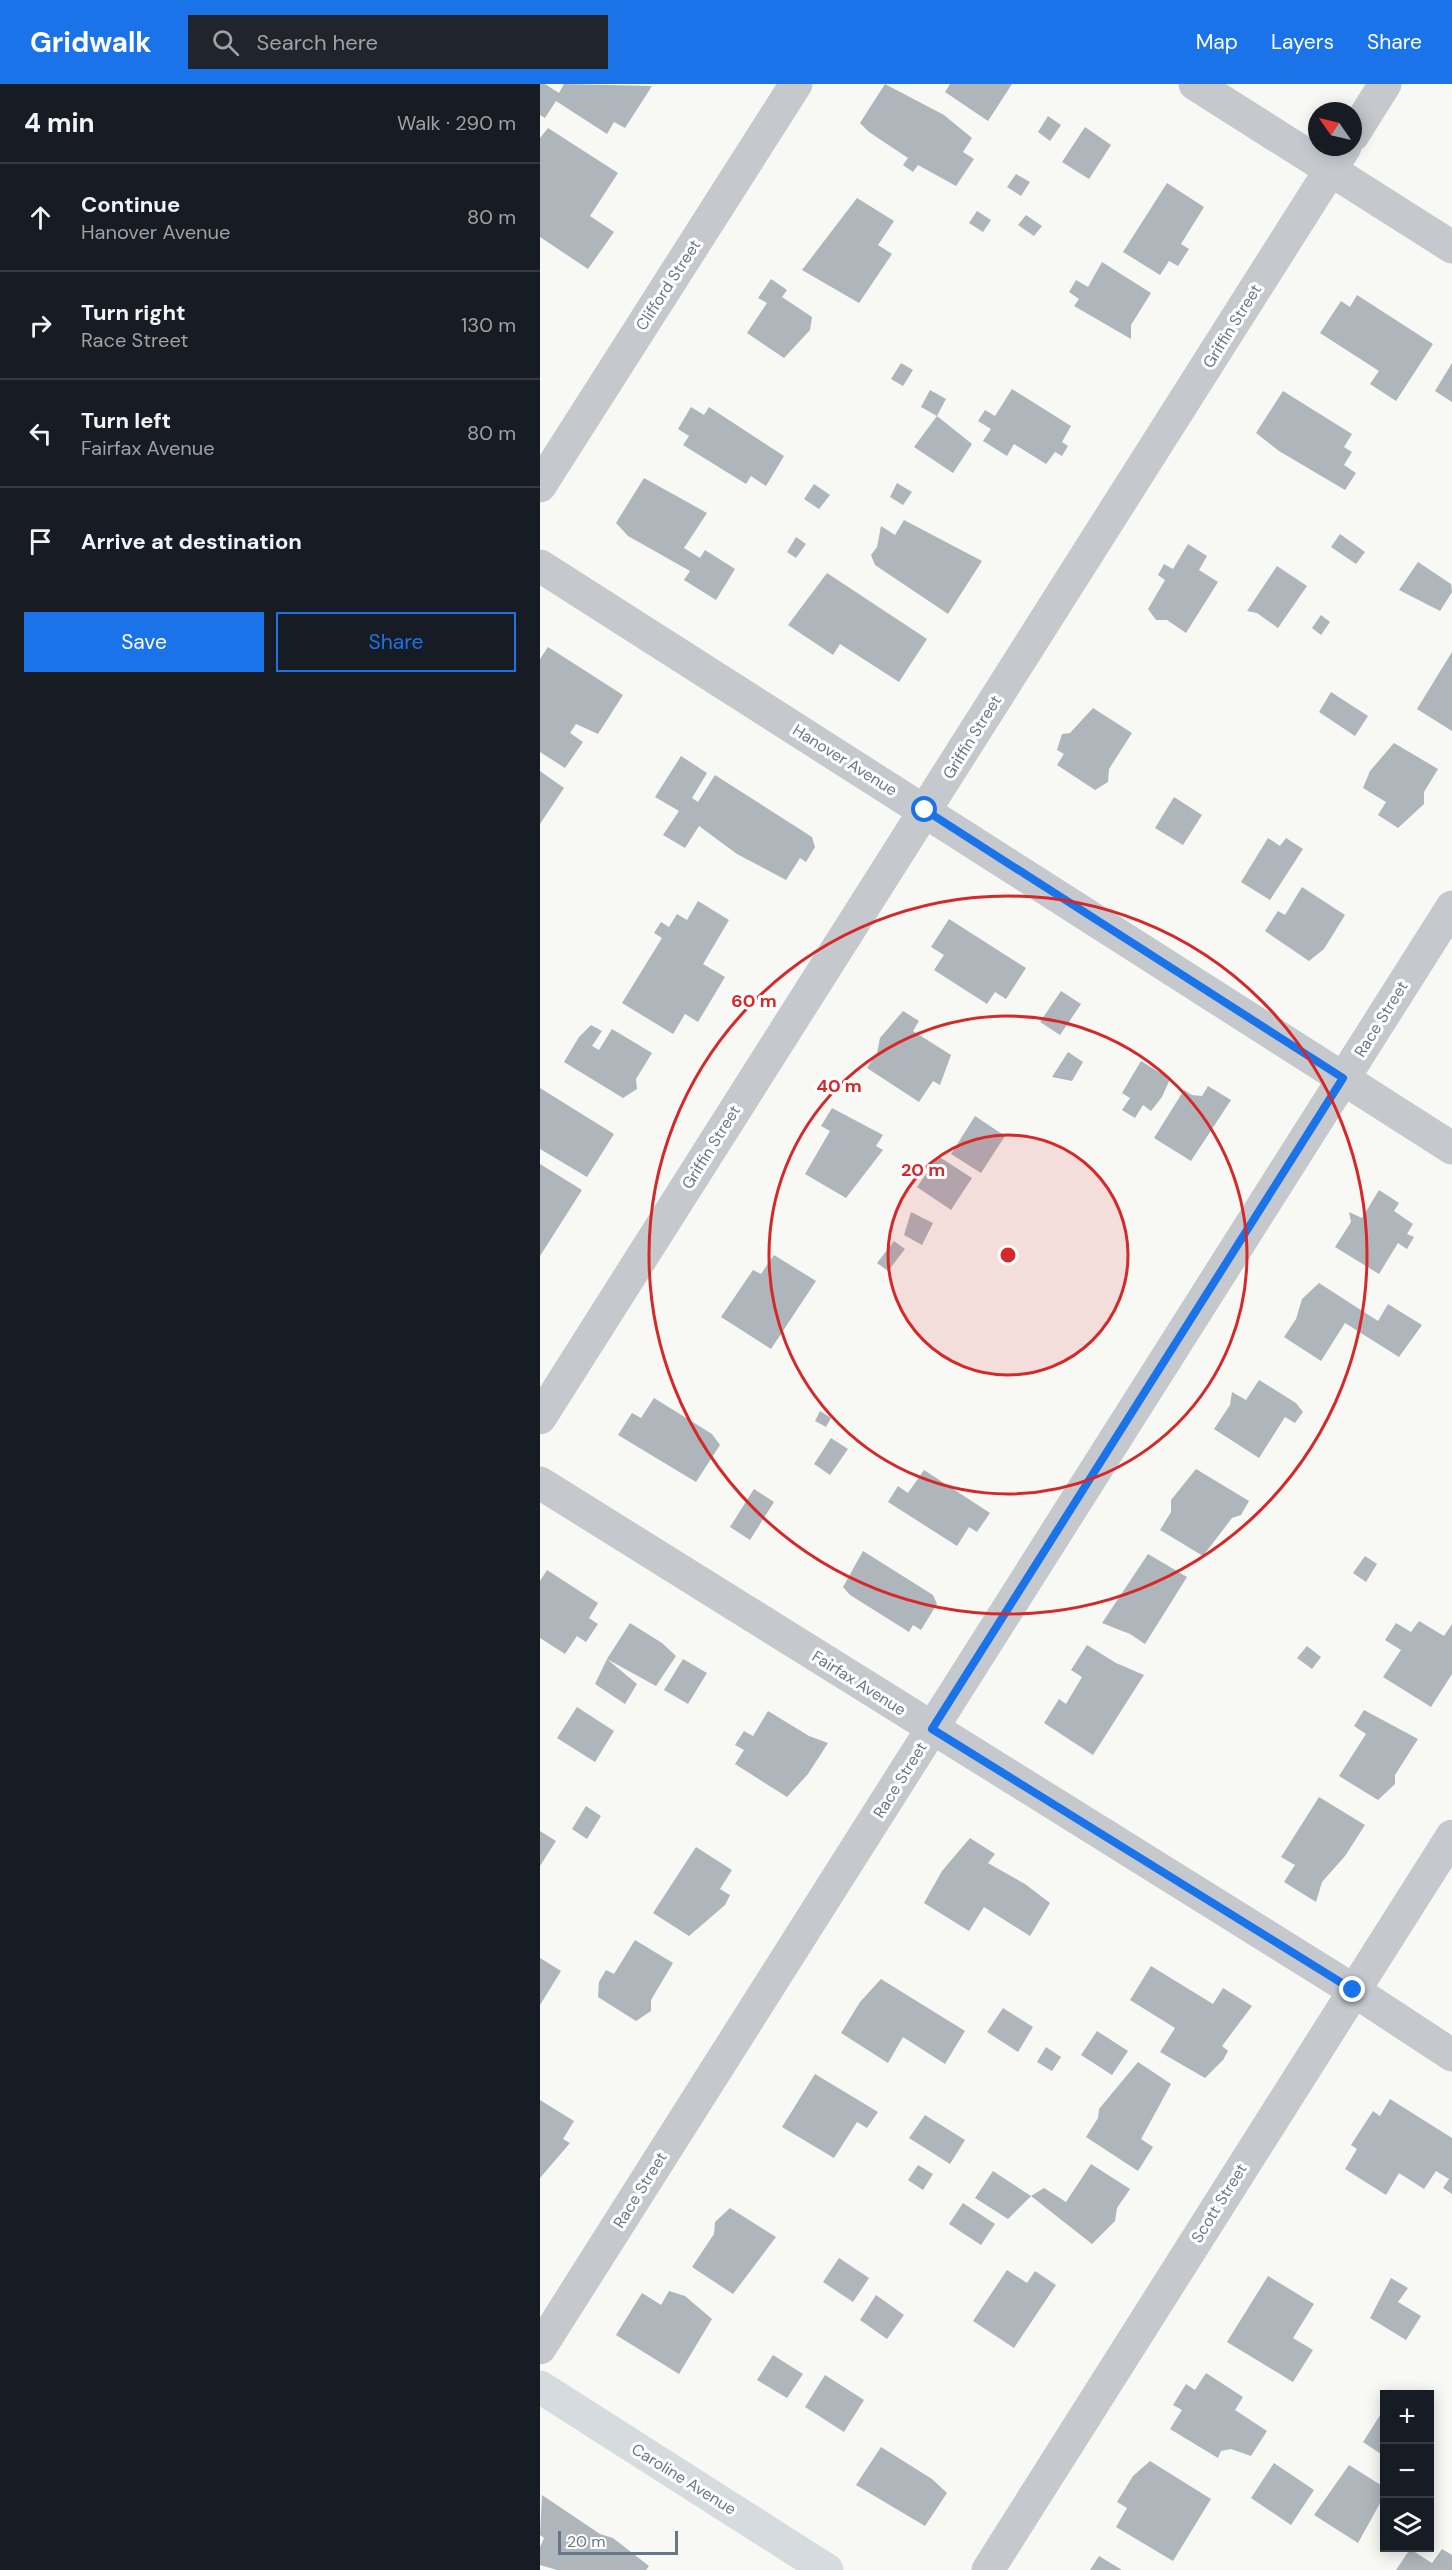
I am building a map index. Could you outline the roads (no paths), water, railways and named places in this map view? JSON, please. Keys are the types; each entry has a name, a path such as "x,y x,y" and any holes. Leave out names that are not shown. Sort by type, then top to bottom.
{"street":[{"name":"Clifford Street","path":"540,486 796,84"},
{"path":"1195,84 1338,159 1452,247"},
{"path":"1362,121 1385,84"},
{"name":"Griffin Street","path":"540,1418 1338,159"},
{"name":"Hanover Avenue","path":"540,566 1452,1148"},
{"name":"Race Street","path":"540,2348 1452,907"},
{"name":"Fairfax Avenue","path":"540,1483 1353,1990 1452,2055"},
{"name":"Scott Street","path":"988,2570 1452,1836"},
{"name":"Caroline Avenue","path":"540,2387 827,2570"}]}
